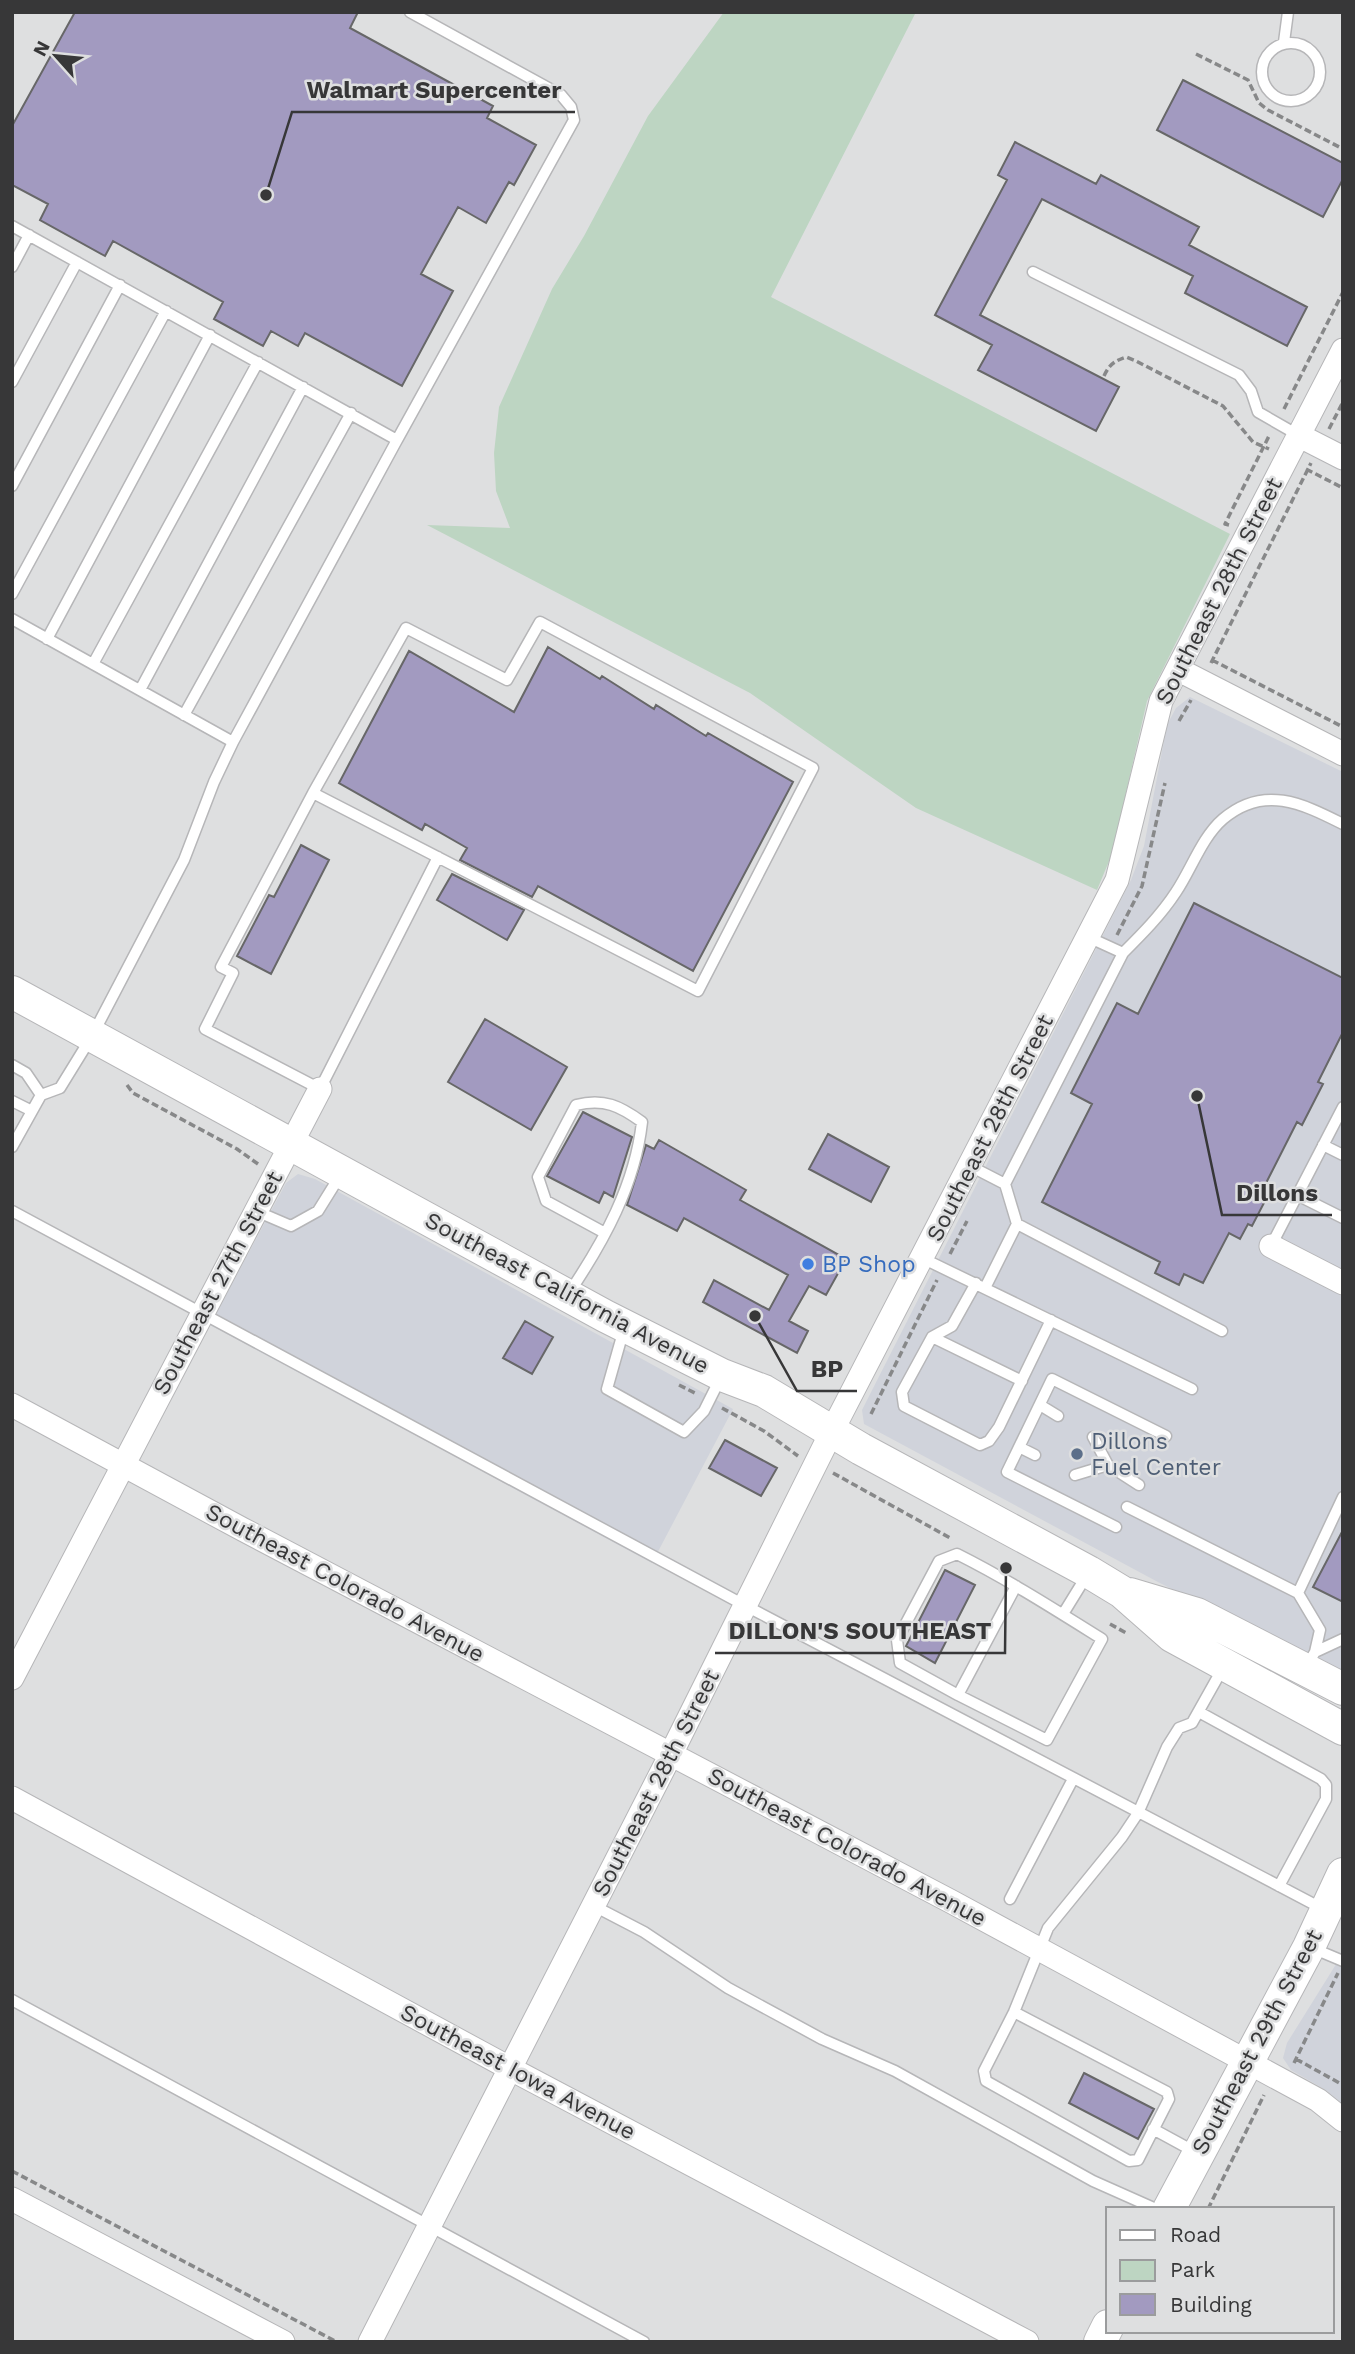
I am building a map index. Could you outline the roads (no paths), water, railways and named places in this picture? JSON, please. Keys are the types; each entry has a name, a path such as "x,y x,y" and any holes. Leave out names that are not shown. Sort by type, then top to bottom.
{"main road":[{"name":"Southeast California Avenue","path":"12,992 92,1036 284,1158 342,1172 625,1326 715,1388 764,1391 1089,1572 1122,1592 1172,1636 1232,1650 1310,1661 1343,1689"},
{"name":"Southeast California Avenue","path":"1232,1650 1343,1729"},
{"name":"Southeast 29th Street","path":"1170,2207 1245,2061 1309,1947 1343,1874"}],"street":[{"name":"Southeast 28th Street","path":"370,2342 594,1906 832,1431 1088,937 1120,869 1156,713 1343,350"},
{"path":"1298,435 1343,458"},
{"path":"1179,670 1343,754"},
{"name":"Southeast 27th Street","path":"12,1678 320,1089"},
{"path":"1271,1246 1343,1283"},
{"name":"Southeast Colorado Avenue","path":"12,1405 1040,1950 1318,2100 1343,2120"},
{"name":"Southeast Iowa Avenue","path":"12,1798 511,2069 1027,2342"},
{"path":"12,2199 283,2342"}],"lane":[{"path":"14,1140 41,1095 60,1088 92,1036 184,860 214,782 233,743 574,120 571,107 561,95 410,12"},
{"path":"1284,42 1307,46 1321,65 1317,88 1298,101 1275,98 1262,79 1265,56 1284,42 1289,12"},
{"path":"12,226 397,440"},
{"path":"12,267 29,235"},
{"path":"12,382 78,262"},
{"path":"1033,272 1240,375 1251,391 1258,412 1298,435"},
{"path":"12,486 120,285"},
{"path":"12,594 166,311"},
{"path":"47,639 210,335"},
{"path":"93,664 258,362"},
{"path":"140,690 303,387"},
{"path":"184,715 351,413"},
{"path":"12,619 233,743"},
{"path":"313,793 698,991 813,768 540,622 508,680 406,628 313,793 221,967 233,973 205,1029 320,1089"},
{"path":"1222,1331 1017,1224 1005,1184 1123,953 1176,893 1222,820 1247,806 1280,799 1300,803 1343,824"},
{"name":"Southeast 27th Street","path":"320,1089 438,857"},
{"path":"1088,937 1123,953"},
{"path":"12,1065 26,1073 41,1095"},
{"path":"12,1101 32,1111"},
{"path":"567,1295 605,1233 638,1154 642,1122 619,1105 593,1101 576,1105 538,1177 546,1201 605,1233"},
{"path":"1271,1246 1343,1107"},
{"path":"1323,1145 1343,1155"},
{"path":"970,1166 1005,1184"},
{"path":"256,1211 291,1226 318,1211 342,1172"},
{"path":"1297,1195 1343,1218"},
{"path":"12,1211 746,1606 1325,1910"},
{"path":"1017,1224 981,1286 952,1326 932,1337 901,1399 904,1406 952,1433 980,1445 989,1441 1051,1320"},
{"path":"922,1258 1192,1389"},
{"path":"625,1326 607,1389 684,1432 715,1388"},
{"path":"932,1337 1022,1381"},
{"path":"1116,1527 1007,1472 1052,1379 1166,1436"},
{"path":"1040,1405 1058,1416"},
{"path":"1093,1437 1108,1465 1139,1485"},
{"path":"1019,1447 1035,1455"},
{"path":"1076,1475 1108,1465"},
{"path":"1298,1593 1343,1497"},
{"path":"1127,1507 1298,1593 1320,1630 1310,1661"},
{"path":"1035,1759 1047,1740 1102,1639 1016,1586 957,1554 940,1561 897,1640 900,1663 1047,1740"},
{"path":"1063,1614 1089,1572"},
{"path":"958,1695 1016,1586"},
{"path":"1310,1661 1343,1639"},
{"path":"1014,2012 1167,2092 1169,2099 1138,2160 1129,2161 986,2081 984,2071 1014,2012 1048,1928 1122,1837 1138,1813 1167,1747 1180,1728 1192,1723 1232,1650"},
{"path":"1199,1712 1321,1779 1326,1785 1326,1799 1279,1886"},
{"path":"1010,1899 1073,1779"},
{"path":"594,1906 644,1932 728,1988 822,2039 895,2071 1093,2181 1152,2207"},
{"path":"1309,1947 1343,1961"},
{"path":"12,2000 644,2342"},
{"path":"1153,2129 1198,2153"}],"place":[{"name":"Walmart Supercenter","path":"266,195"},
{"name":"Dillons","path":"1197,1096"},
{"name":"BP Shop","path":"808,1264"},
{"name":"BP","path":"755,1316"},
{"name":"Dillons Fuel Center","path":"1077,1454"},
{"name":"DILLON'S SOUTHEAST","path":"1006,1568"}]}
